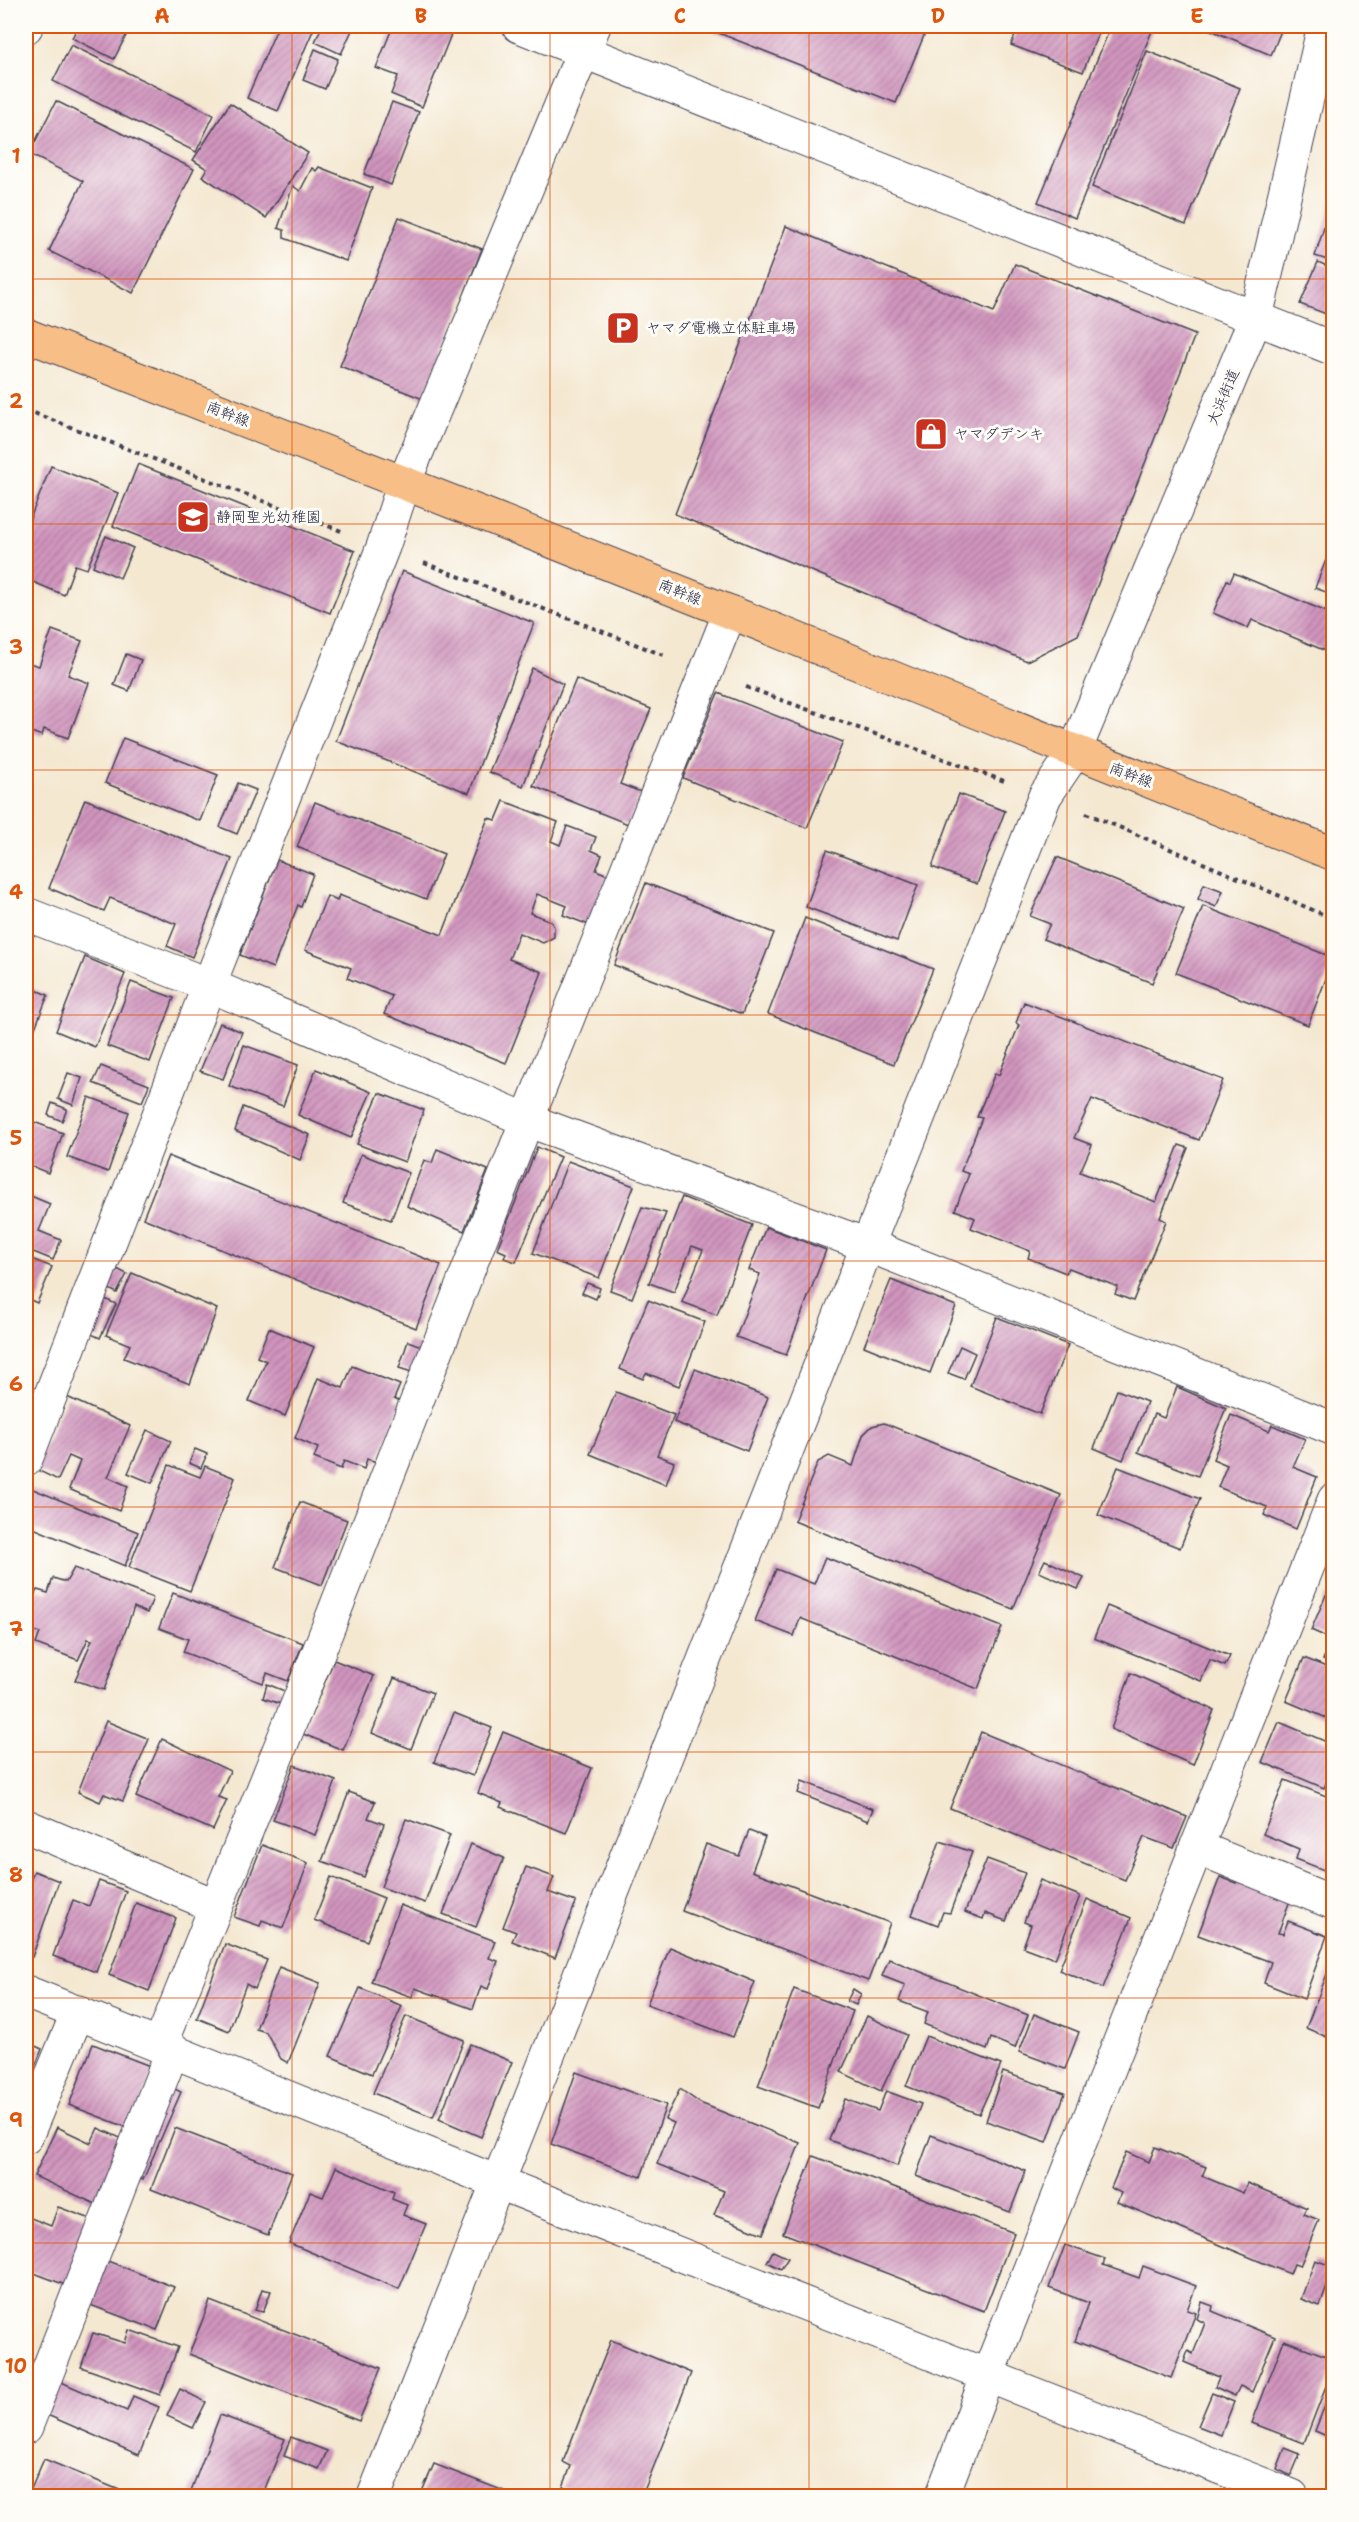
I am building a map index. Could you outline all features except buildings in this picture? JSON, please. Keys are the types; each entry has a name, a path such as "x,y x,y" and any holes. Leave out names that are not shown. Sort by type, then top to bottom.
{"main road":[{"name":"南幹線","path":"26,335 730,612 1074,753 1334,854"}],"street":[{"path":"519,26 589,38 1334,349"},
{"name":"大浜街道","path":"374,2496 1046,796 1074,753 1257,317 1324,26"},
{"path":"26,1459 209,985 383,547 404,483 589,38"},
{"path":"26,2427 216,1906 730,612"},
{"path":"26,914 209,985 527,1120 867,1245 1334,1429"},
{"path":"942,2496 1334,1500"},
{"path":"26,1826 216,1906"},
{"path":"1196,1847 1334,1903"},
{"path":"26,1992 497,2182 1292,2496"},
{"path":"26,2137 78,2013"}],"place":[{"name":"ヤマダ電機立体駐車場","path":"623,328"},
{"name":"ヤマダデンキ","path":"931,434"},
{"name":"静岡聖光幼稚園","path":"193,517"}]}
